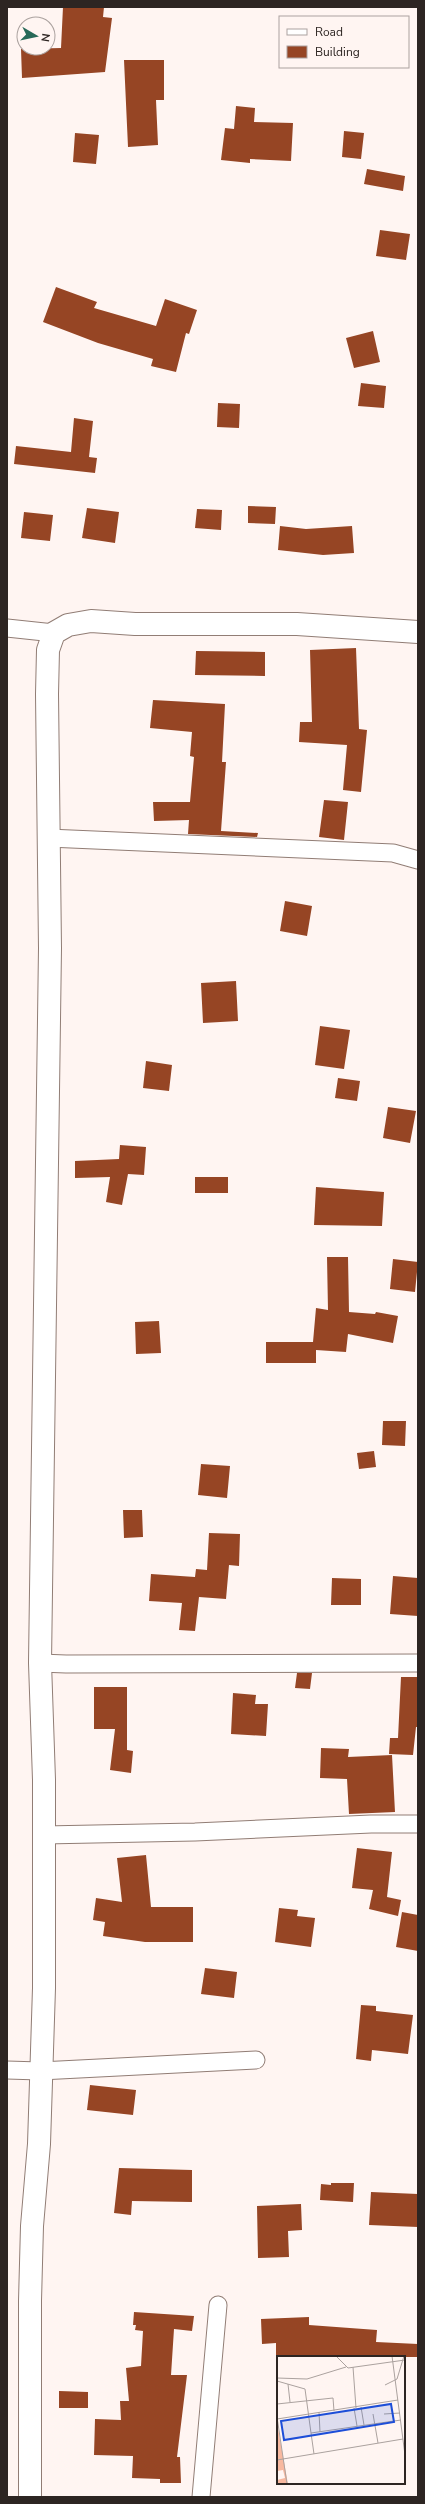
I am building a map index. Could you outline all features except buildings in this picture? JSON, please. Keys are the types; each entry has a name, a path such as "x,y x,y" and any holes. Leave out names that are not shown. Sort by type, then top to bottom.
{"street":[{"path":"7,628 54,633 68,625 90,621 135,624 296,624 418,632"},
{"path":"30,2497 30,2301 32,2226 39,2144 40,2071 44,1988 44,1835 40,1663 46,1355 44,1236 50,948 47,694 48,650 54,633"},
{"path":"48,838 393,853 418,860"},
{"path":"40,1663 418,1664"},
{"path":"44,1835 195,1832 371,1824 418,1824"},
{"path":"7,2070 40,2071 256,2060"},
{"path":"201,2497 218,2305"}]}
